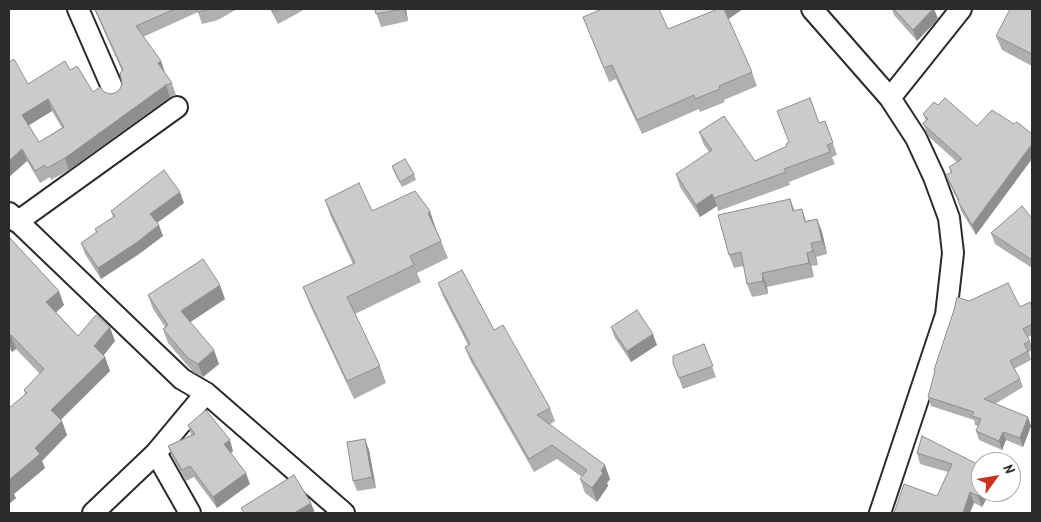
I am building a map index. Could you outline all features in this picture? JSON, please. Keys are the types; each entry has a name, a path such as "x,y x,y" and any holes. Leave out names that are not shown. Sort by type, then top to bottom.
{"street":[{"path":"78,9 115,94"},
{"path":"812,9 890,98 916,138 934,177 949,218 953,254 946,315 880,513"},
{"path":"890,98 961,9"},
{"path":"177,107 13,217 182,378 206,393 344,513"},
{"path":"93,513 156,453 206,393"},
{"path":"156,453 190,513"}],"building":[{"path":"95,9 175,9 136,26 161,61 158,63 172,83 166,85 65,158 47,168 45,165 35,171 22,149 9,161 9,62 14,59 28,84 65,61 70,70 77,66 93,92 100,87 104,92 110,94 120,89 122,84 120,73 123,70","holes":["48,99 64,127 39,142 22,115"]},
{"path":"197,9 211,9 198,12"},
{"path":"375,9 403,9 376,14"},
{"path":"602,9 659,9 668,29 718,9 724,9 752,72 719,86 720,89 695,99 694,95 637,120 612,65 604,68 583,17"},
{"path":"894,9 933,9 913,30"},
{"path":"1010,9 1032,9 1032,54 996,36"},
{"path":"810,98 819,123 825,121 833,143 827,145 830,152 784,169 786,172 714,198 712,194 696,205 676,174 712,150 699,132 724,116 755,161 787,146 786,144 789,142 777,111"},
{"path":"945,98 977,126 992,110 1014,124 1017,122 1032,134 1032,144 972,225 946,175 952,172 949,167 962,159 923,123 928,119 923,114 934,102 938,105"},
{"path":"405,159 414,174 400,182 392,166"},
{"path":"164,170 180,192 150,214 159,225 98,268 81,243 97,232 95,229 115,216 111,211"},
{"path":"359,183 372,211 415,191 430,211 428,213 441,241 410,256 414,265 347,297 380,366 347,381 303,287 355,263 325,200"},
{"path":"790,199 793,211 802,209 805,222 817,219 822,241 811,243 813,251 807,253 809,263 762,273 763,281 747,284 741,252 729,255 718,215"},
{"path":"1022,206 1032,218 1032,260 991,233"},
{"path":"9,237 59,291 46,302 78,336 96,315 110,327 94,346 105,357 51,410 62,421 35,448 40,454 9,480 9,408 27,393 24,390 44,369 11,335 9,336"},
{"path":"203,259 220,285 181,311 214,350 198,364 188,358 163,329 168,325 148,295"},
{"path":"462,270 494,330 503,325 550,408 537,415 605,465 601,471 603,473 592,488 580,479 587,470 552,445 529,459 465,347 470,344 438,283"},
{"path":"1008,283 1020,307 1030,302 1032,307 1032,324 1023,329 1030,341 1024,344 1028,351 1010,361 1020,379 984,399 1028,417 1020,438 1003,432 999,441 976,431 981,419 972,416 974,412 928,397 934,370 957,297 969,301"},
{"path":"637,310 653,334 627,351 611,327"},
{"path":"704,344 713,366 679,378 673,363 673,356"},
{"path":"206,410 230,440 224,444 246,473 213,497 190,466 182,470 168,446 195,434 188,425"},
{"path":"922,436 971,461 971,492 963,513 894,513 904,484 937,496 952,464 917,453"},
{"path":"365,439 372,477 353,481 347,442"},
{"path":"294,475 311,503 294,513 244,513 241,508"}]}
